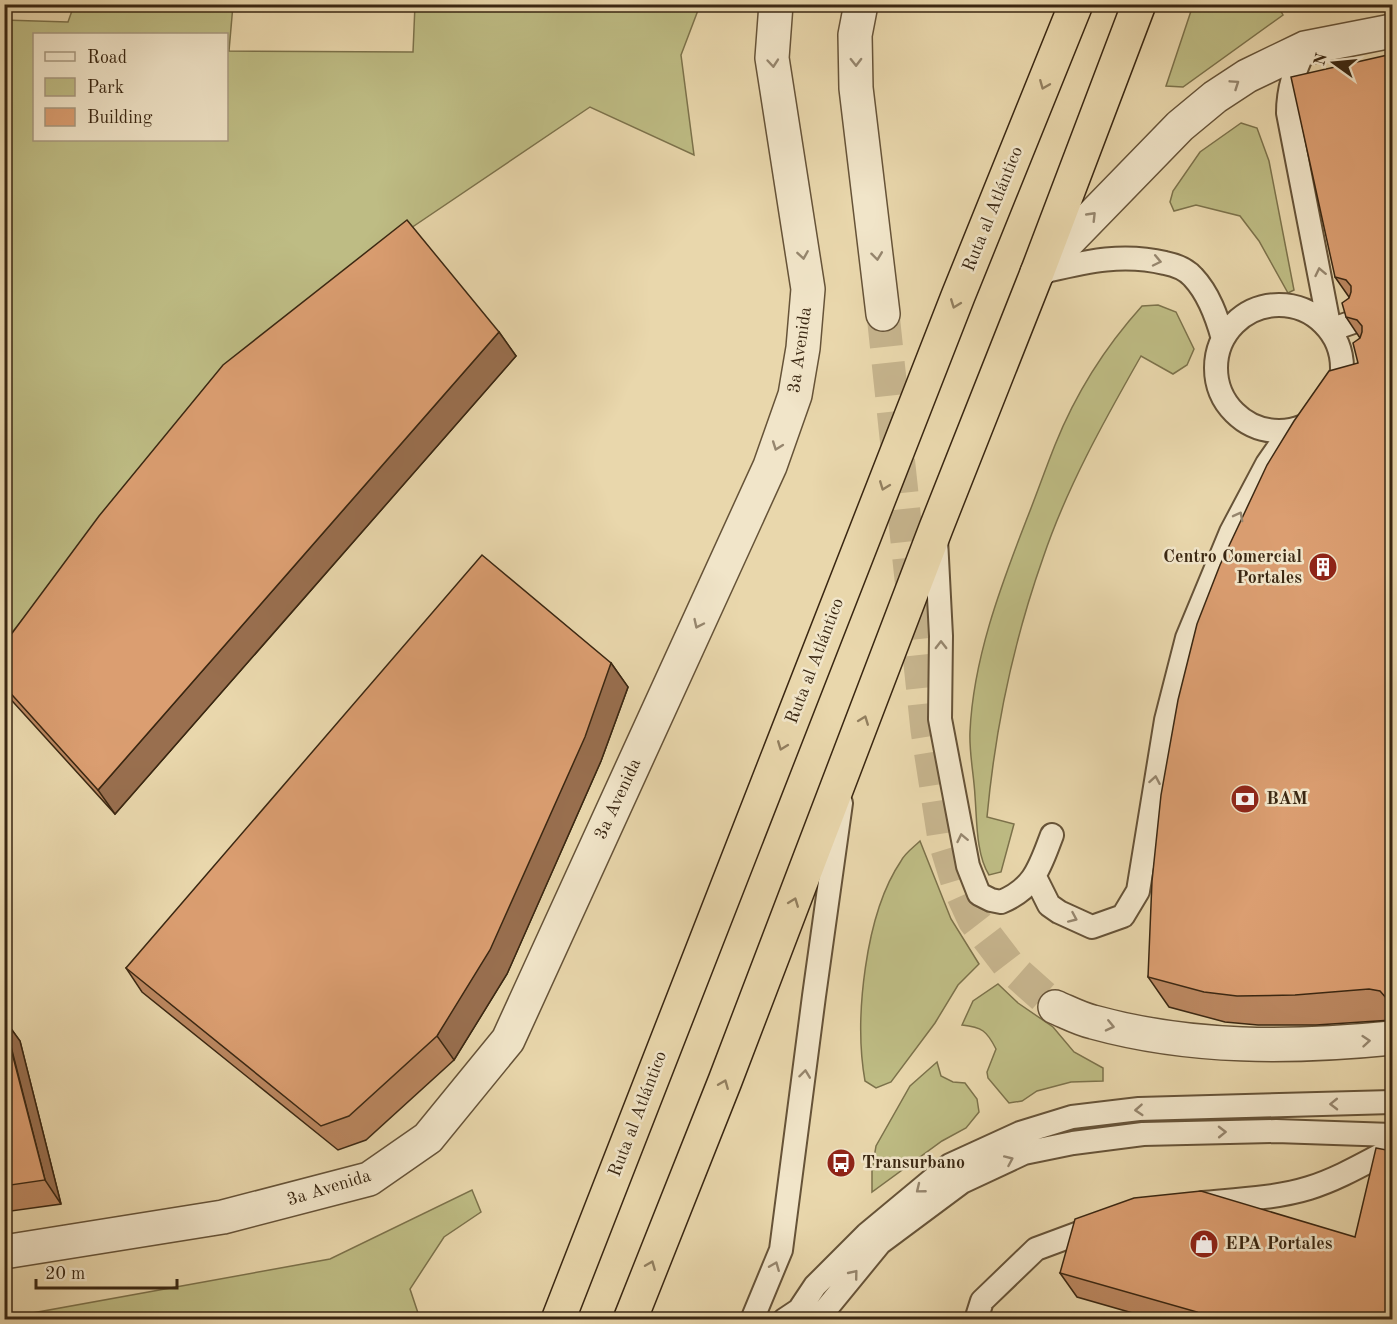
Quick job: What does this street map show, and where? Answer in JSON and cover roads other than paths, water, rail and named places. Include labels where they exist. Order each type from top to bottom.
[{"type":"highway","name":"Ruta al Atlántico","points":[[558,1320],[958,296],[1076,4]]},
{"type":"highway","points":[[630,1320],[725,1081],[936,528],[1037,273],[1138,4]]},
{"type":"street","name":"3a Avenida","points":[[4,1252],[224,1217],[369,1179],[428,1137],[508,1040],[770,466],[795,395],[803,348],[808,289],[772,58],[776,4]]},
{"type":"street","points":[[861,4],[855,35],[856,87],[884,314]]},
{"type":"street","points":[[1037,273],[1180,126],[1247,76],[1305,48],[1392,31]]},
{"type":"street","points":[[1055,1007],[1091,1022],[1156,1037],[1194,1041],[1286,1046],[1392,1038]]},
{"type":"lane","points":[[1305,48],[1292,76],[1288,95],[1288,113],[1330,330],[1352,367],[1327,410],[1311,423],[1290,431],[1269,431],[1250,424],[1234,412],[1222,396],[1216,376],[1217,356],[1223,339],[1237,320],[1255,309],[1275,305],[1295,306],[1315,315],[1330,330]]},
{"type":"lane","points":[[1037,273],[1089,261],[1124,257],[1150,259],[1176,266],[1192,276],[1206,295],[1216,313],[1223,339]]},
{"type":"lane","points":[[1330,330],[1359,320]]},
{"type":"lane","points":[[1035,877],[1049,905],[1092,927],[1123,916],[1138,891],[1166,720],[1187,638],[1231,532],[1267,464],[1290,431]]},
{"type":"lane","points":[[936,528],[941,636],[940,719],[968,866],[979,894],[1001,902],[1021,890],[1035,877],[1052,835]]},
{"type":"lane","points":[[752,1320],[781,1250],[847,765]]},
{"type":"lane","points":[[762,1296],[769,1314],[781,1320],[799,1310],[815,1286],[867,1234],[950,1165],[1020,1133],[1072,1117],[1139,1109],[1392,1102]]},
{"type":"lane","points":[[817,1320],[880,1243],[962,1182],[1024,1153],[1073,1143],[1143,1134],[1276,1131],[1392,1136]]},
{"type":"lane","points":[[1181,1205],[1307,1189],[1345,1175],[1392,1149]]},
{"type":"lane","points":[[976,1320],[982,1301],[1036,1249],[1114,1220]]},
{"type":"tunnel","points":[[883,314],[927,730],[944,839],[958,885],[974,920],[1010,967],[1055,1007]]},
{"type":"place","name":"Centro Comercial Portales","points":[[1323,567]]},
{"type":"place","name":"BAM","points":[[1245,799]]},
{"type":"place","name":"Transurbano","points":[[841,1163]]},
{"type":"place","name":"EPA Portales","points":[[1204,1244]]}]
